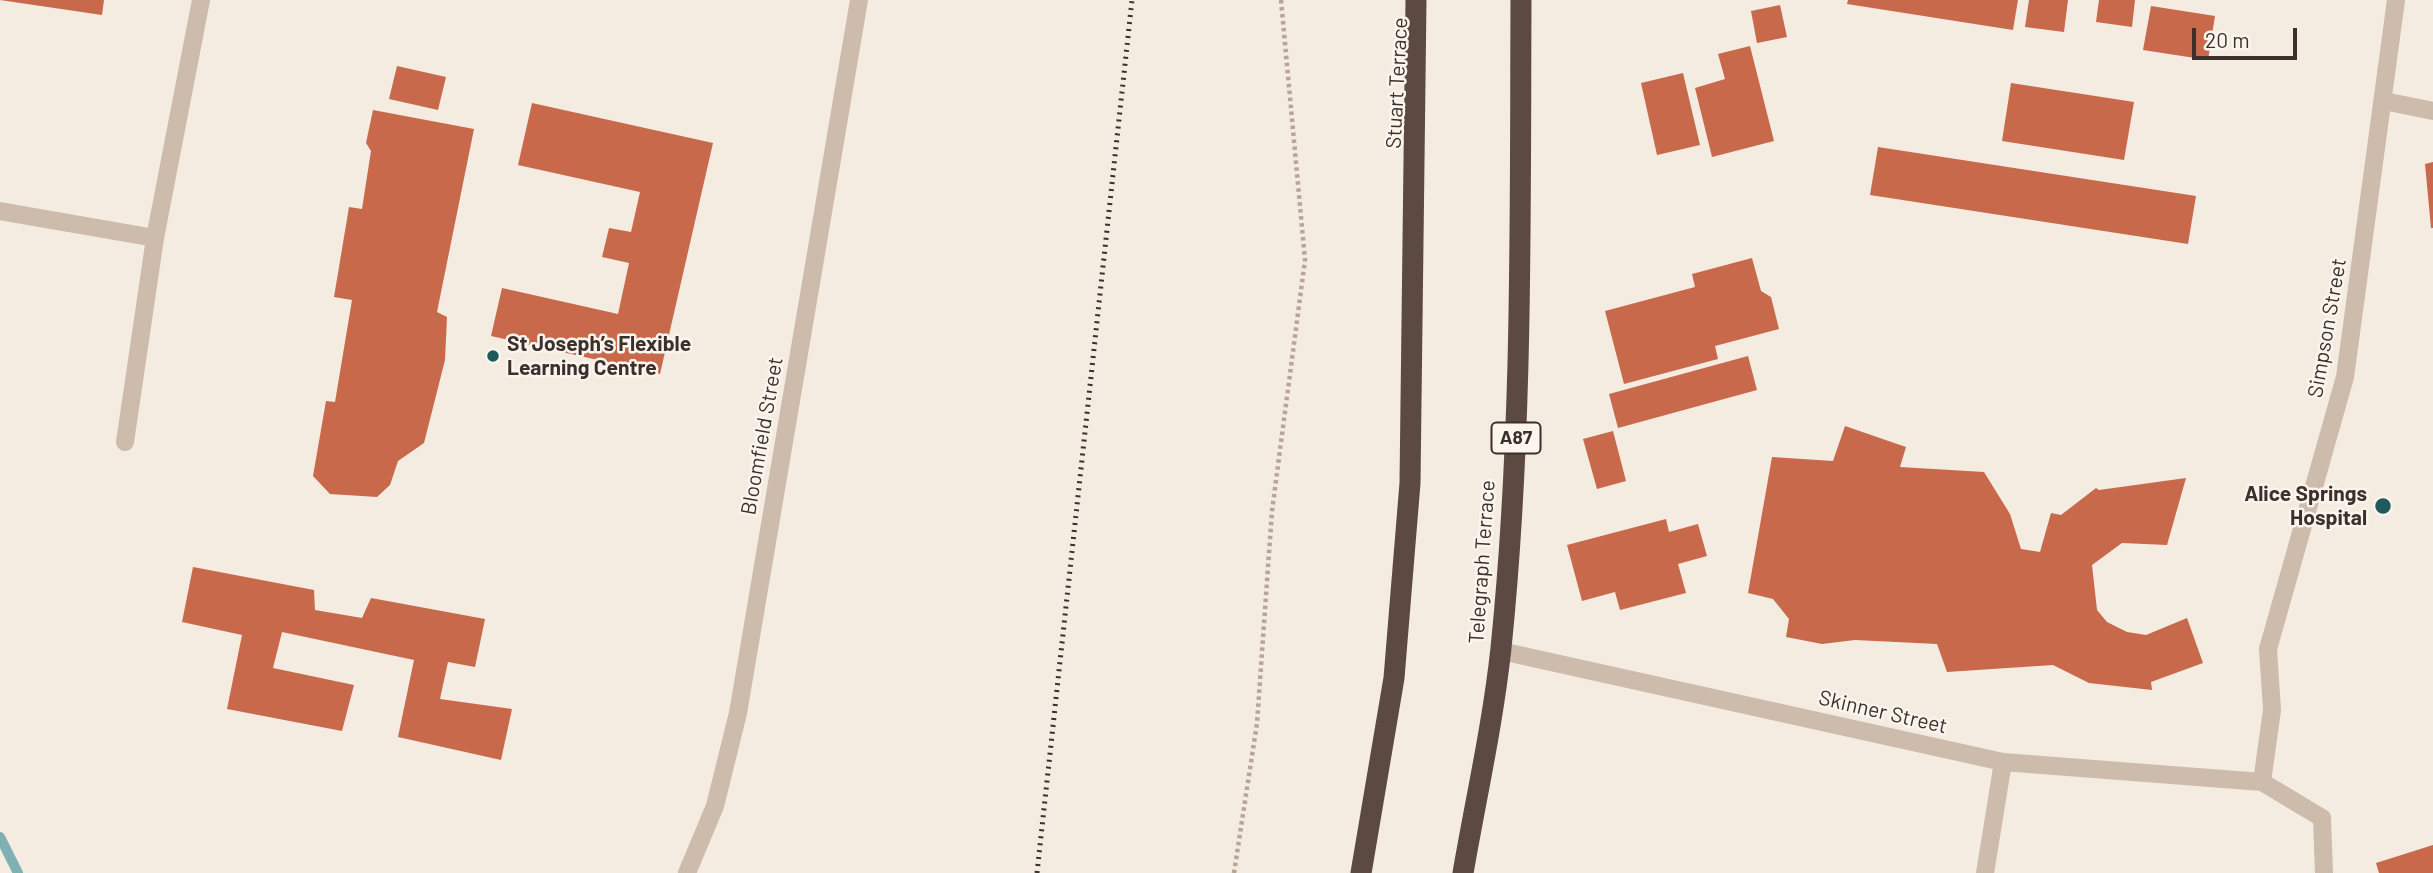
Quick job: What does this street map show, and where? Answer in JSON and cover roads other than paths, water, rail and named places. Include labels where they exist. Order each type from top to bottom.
[{"type":"highway","points":[[1361,873],[1394,678],[1409,496],[1416,169],[1416,0]]},
{"type":"highway","name":"Telegraph Terrace","points":[[1463,873],[1501,651],[1516,429],[1521,0]]},
{"type":"street","points":[[125,442],[155,238],[201,0]]},
{"type":"street","name":"Bloomfield Street","points":[[687,873],[715,806],[738,713],[859,0]]},
{"type":"street","name":"Stuart Terrace","points":[[1416,169],[1425,0]]},
{"type":"street","name":"Simpson Street","points":[[2262,782],[2272,710],[2268,649],[2345,377],[2396,0]]},
{"type":"street","points":[[2384,101],[2433,111]]},
{"type":"street","points":[[0,211],[155,238]]},
{"type":"street","name":"Skinner Street","points":[[1501,651],[2003,762],[2262,782]]},
{"type":"street","points":[[1985,873],[2003,762]]},
{"type":"street","points":[[2262,782],[2322,818],[2324,873]]},
{"type":"waterway","points":[[0,837],[18,873]]},
{"type":"railway","points":[[1037,873],[1132,0]]},
{"type":"place","name":"St Joseph’s Flexible Learning Centre","points":[[493,356]]},
{"type":"place","name":"Alice Springs Hospital","points":[[2383,506]]}]
